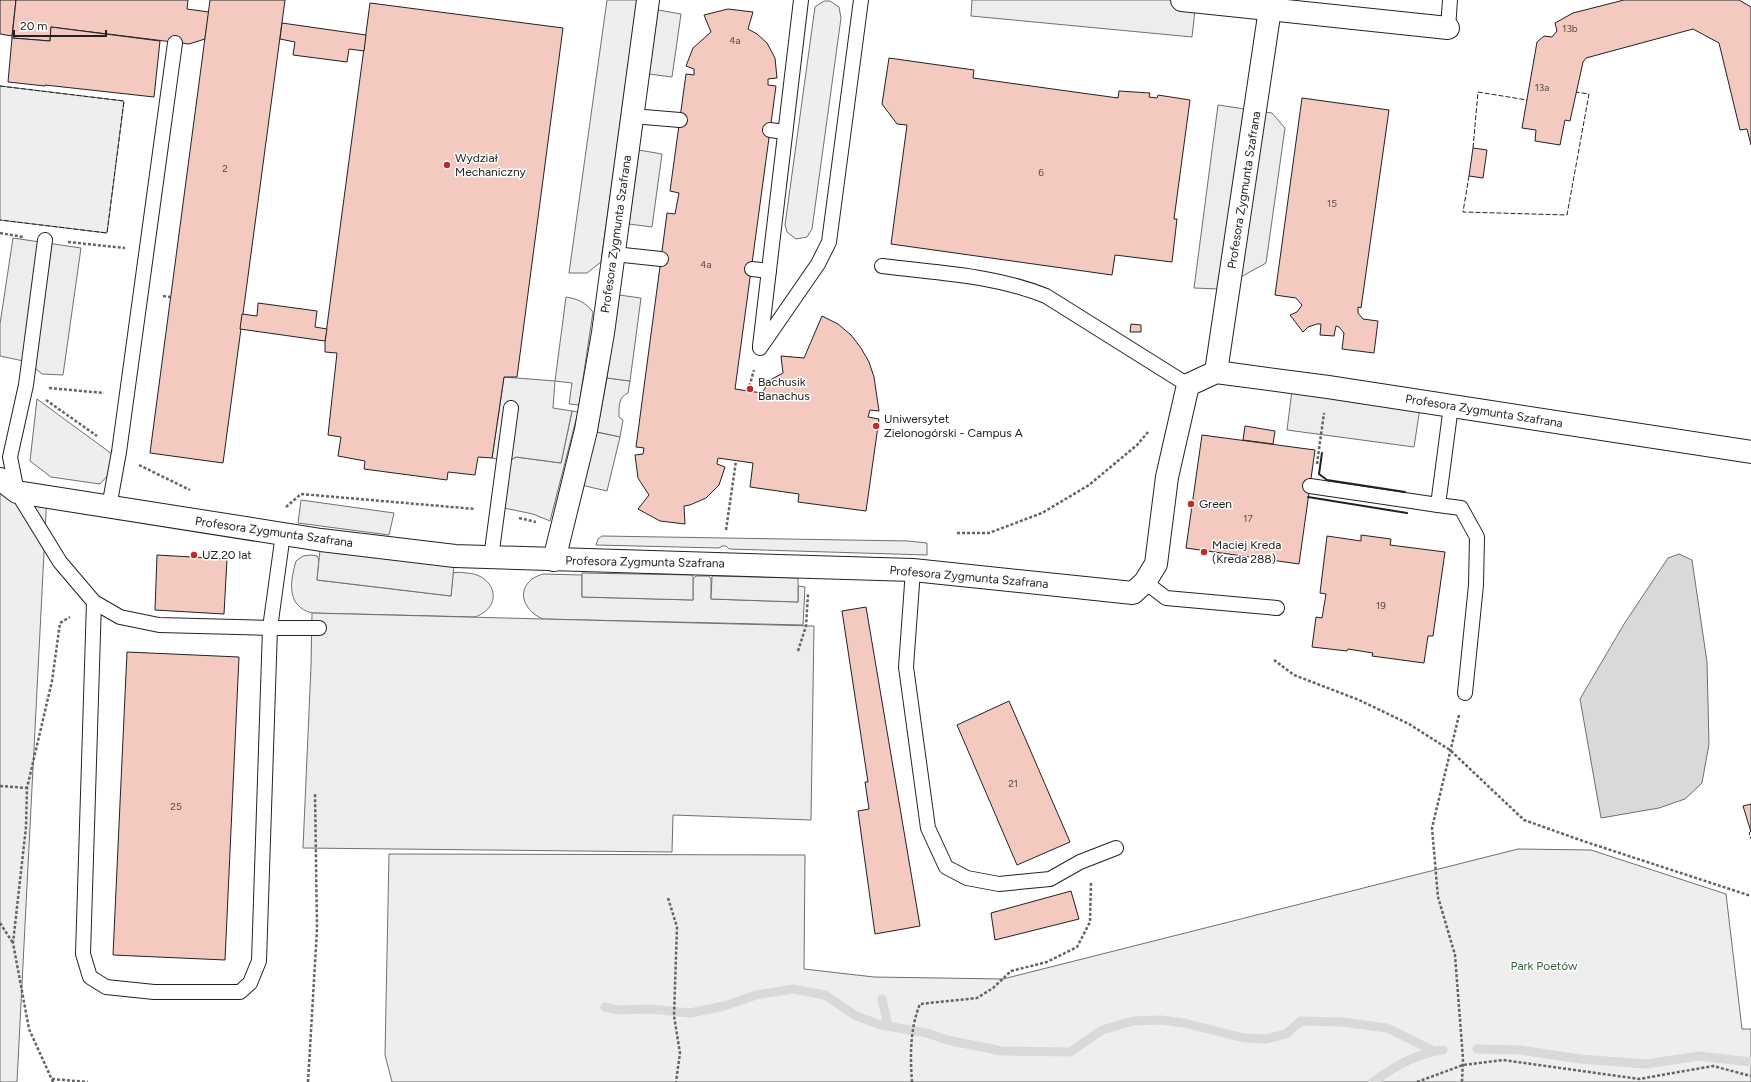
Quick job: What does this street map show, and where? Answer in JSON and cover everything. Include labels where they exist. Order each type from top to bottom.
[{"type":"street","name":"Profesora Zygmunta Szafrana","points":[[554,560],[586,430],[603,333],[648,0]]},
{"type":"street","points":[[1182,0],[1448,28]]},
{"type":"street","name":"Profesora Zygmunta Szafrana","points":[[1270,9],[1216,372],[1328,387],[1751,452]]},
{"type":"street","points":[[1188,385],[1216,372]]},
{"type":"street","name":"Profesora Zygmunta Szafrana","points":[[0,479],[17,492],[110,508],[408,551],[491,558],[913,570],[1133,594],[1144,582],[1156,564],[1167,478],[1188,385]]},
{"type":"lane","points":[[801,0],[760,348],[818,264],[829,242],[862,0]]},
{"type":"lane","points":[[1448,28],[1450,0]]},
{"type":"lane","points":[[110,508],[175,43]]},
{"type":"lane","points":[[632,116],[680,120]]},
{"type":"lane","points":[[770,130],[785,132]]},
{"type":"lane","points":[[46,240],[26,385],[10,458],[17,492],[60,562],[94,602],[120,618],[158,625],[318,628]]},
{"type":"lane","points":[[614,254],[661,259]]},
{"type":"lane","points":[[882,266],[1023,286],[1046,296],[1188,385]]},
{"type":"lane","points":[[752,269],[769,271]]},
{"type":"lane","points":[[1438,505],[1451,406]]},
{"type":"lane","points":[[491,558],[496,511],[511,408]]},
{"type":"lane","points":[[1310,486],[1461,508],[1477,537],[1476,585],[1465,693]]},
{"type":"lane","points":[[94,602],[83,954],[90,977],[106,987],[154,992],[240,992],[250,983],[259,961],[270,628],[283,534]]},
{"type":"lane","points":[[913,570],[906,667],[928,828],[946,868],[967,878],[999,884],[1050,879],[1080,862],[1116,848]]},
{"type":"lane","points":[[1144,582],[1166,598],[1277,608]]},
{"type":"path","points":[[0,233],[46,240],[146,250]]},
{"type":"path","points":[[26,385],[126,396]]},
{"type":"path","points":[[26,385],[119,452],[144,468],[191,490]]},
{"type":"path","points":[[1319,454],[1328,387]]},
{"type":"path","points":[[957,533],[990,533],[1042,513],[1089,485],[1137,445],[1150,430]]},
{"type":"path","points":[[726,530],[736,461]]},
{"type":"path","points":[[284,509],[301,494],[496,511],[542,524]]},
{"type":"path","points":[[798,651],[806,626],[808,599]]},
{"type":"path","points":[[88,1082],[53,1080],[28,1029],[13,943],[26,827],[27,788],[52,681],[60,623],[94,602]]},
{"type":"path","points":[[1274,660],[1294,675],[1358,700],[1402,720],[1450,750],[1524,820],[1751,896]]},
{"type":"path","points":[[1462,1082],[1464,1065],[1454,956],[1438,897],[1432,828],[1465,693]]},
{"type":"path","points":[[0,786],[27,788]]},
{"type":"path","points":[[308,1082],[317,929],[315,793]]},
{"type":"path","points":[[912,1082],[911,1068],[914,1018],[920,1004],[978,998],[993,988],[1010,971],[1047,962],[1076,947],[1090,922],[1092,858]]},
{"type":"path","points":[[668,898],[677,927],[674,1016],[680,1053],[676,1082]]},
{"type":"path","points":[[0,923],[13,943]]},
{"type":"path","points":[[1417,1082],[1464,1065],[1503,1060],[1639,1079],[1713,1066],[1751,1076]]},
{"type":"green space","points":[[607,0],[637,0],[601,262],[587,273],[569,273]]},
{"type":"green space","points":[[824,1],[830,1],[839,7],[841,18],[812,229],[807,237],[796,239],[787,232],[785,225],[815,7]]},
{"type":"green space","points":[[0,86],[124,101],[107,233],[0,220]]},
{"type":"green space","points":[[566,297],[581,302],[593,312],[579,405],[569,404],[572,383],[555,381]]},
{"type":"green space","points":[[607,378],[630,381],[628,393],[622,397],[620,403],[619,417],[623,420],[620,437],[597,432]]},
{"type":"green space","points":[[37,399],[112,454],[110,473],[100,484],[51,477],[30,461]]},
{"type":"green space","points":[[572,411],[578,412],[550,521],[533,514],[504,508],[509,461],[516,457],[561,463]]},
{"type":"green space","points":[[0,489],[47,494],[17,1082],[0,1082]]},
{"type":"green space","points":[[602,536],[908,541],[927,543],[927,555],[729,549],[726,546],[719,548],[596,545],[598,539]]},
{"type":"green space","points":[[303,556],[317,556],[319,560],[317,580],[451,596],[453,573],[462,572],[476,575],[490,584],[493,591],[493,599],[490,606],[484,612],[475,617],[312,613],[304,610],[298,605],[292,592],[292,577],[296,561]]},
{"type":"green space","points":[[543,574],[582,575],[582,597],[693,600],[693,579],[696,576],[709,576],[711,579],[711,599],[798,602],[798,586],[805,587],[803,625],[543,619],[532,612],[528,607],[525,602],[524,590],[532,579]]},
{"type":"green space","name":"Park Poetów","points":[[1518,849],[1591,850],[1726,894],[1742,1029],[1751,1029],[1751,1082],[392,1082],[385,1055],[389,854],[805,855],[804,969],[874,977],[1003,979]]},
{"type":"shaded area","points":[[972,0],[1196,1],[1192,37],[971,16]]},
{"type":"shaded area","points":[[658,10],[681,14],[672,77],[649,74]]},
{"type":"shaded area","points":[[1218,105],[1272,113],[1285,128],[1266,263],[1219,289],[1194,288]]},
{"type":"shaded area","points":[[639,150],[662,154],[652,227],[629,224]]},
{"type":"shaded area","points":[[13,238],[81,248],[63,375],[42,374],[28,362],[0,356],[0,324]]},
{"type":"shaded area","points":[[619,295],[641,298],[630,381],[607,378]]},
{"type":"shaded area","points":[[504,377],[555,381],[553,408],[572,411],[561,463],[516,457],[509,461],[492,458]]},
{"type":"shaded area","points":[[1293,382],[1421,401],[1414,447],[1287,430]]},
{"type":"shaded area","points":[[586,430],[620,437],[607,491],[572,483]]},
{"type":"shaded area","points":[[301,500],[394,513],[389,535],[298,523]]},
{"type":"shaded area","points":[[321,540],[455,556],[451,596],[317,580]]},
{"type":"shaded area","points":[[1679,554],[1692,560],[1707,662],[1709,744],[1702,783],[1685,799],[1659,808],[1601,818],[1580,699],[1624,624],[1668,558]]},
{"type":"shaded area","points":[[582,573],[693,575],[693,600],[582,597]]},
{"type":"shaded area","points":[[712,576],[798,578],[798,602],[711,599]]},
{"type":"shaded area","points":[[312,613],[814,626],[811,820],[673,815],[672,852],[303,848]]},
{"type":"building","points":[[0,0],[16,0],[12,36],[0,34]]},
{"type":"building","points":[[16,0],[188,0],[187,9],[209,12],[205,39],[189,44],[51,27],[50,41],[12,38]]},
{"type":"building","points":[[210,0],[285,0],[223,463],[150,453]]},
{"type":"building","points":[[1624,0],[1739,0],[1751,7],[1751,145],[1747,129],[1740,130],[1719,43],[1693,29],[1586,58],[1583,62],[1570,121],[1565,120],[1560,145],[1535,141],[1536,130],[1522,128],[1537,42],[1544,36],[1552,37],[1557,31],[1555,23],[1573,13]]},
{"type":"building","name":"Wydział Mechaniczny","points":[[370,3],[563,28],[517,377],[504,377],[492,458],[478,457],[475,475],[448,472],[447,480],[364,469],[365,461],[338,456],[341,437],[328,435],[337,353],[325,352],[325,341]]},
{"type":"building","points":[[728,9],[753,12],[748,29],[757,34],[767,43],[775,58],[777,78],[768,79],[768,85],[776,86],[735,389],[762,393],[770,380],[783,373],[781,356],[804,358],[822,316],[838,324],[851,335],[869,362],[874,377],[879,411],[870,410],[868,417],[879,419],[866,511],[798,502],[799,494],[750,487],[753,463],[718,458],[717,464],[725,467],[719,485],[706,498],[684,506],[685,524],[660,521],[638,509],[649,495],[638,478],[635,455],[643,454],[644,448],[636,447],[667,213],[675,214],[679,193],[670,191],[686,74],[694,75],[694,69],[686,66],[693,48],[711,32],[704,15]]},
{"type":"building","points":[[282,23],[366,35],[364,51],[349,49],[347,62],[293,55],[295,42],[280,39]]},
{"type":"building","points":[[51,27],[160,41],[154,97],[8,82],[12,38],[50,41]]},
{"type":"building","points":[[889,58],[974,70],[973,78],[1118,98],[1119,91],[1150,93],[1149,97],[1157,98],[1158,95],[1190,100],[1174,219],[1177,219],[1172,262],[1115,255],[1112,275],[891,244],[907,125],[897,124],[882,104]]},
{"type":"building","points":[[1302,98],[1389,110],[1361,308],[1358,307],[1358,313],[1363,319],[1378,321],[1374,353],[1342,349],[1344,333],[1339,327],[1336,326],[1334,336],[1320,335],[1321,324],[1308,327],[1303,332],[1290,315],[1297,312],[1302,305],[1296,298],[1275,295]]},
{"type":"building","points":[[1473,148],[1487,150],[1483,178],[1469,176]]},
{"type":"building","points":[[258,303],[317,311],[315,327],[327,329],[325,341],[240,329],[242,314],[257,316]]},
{"type":"building","points":[[1131,324],[1141,325],[1141,332],[1130,332]]},
{"type":"building","points":[[1245,426],[1275,431],[1273,444],[1243,440]]},
{"type":"building","points":[[1202,435],[1315,450],[1299,564],[1186,548]]},
{"type":"building","points":[[1361,535],[1391,539],[1390,545],[1445,552],[1433,636],[1428,636],[1424,663],[1372,656],[1373,653],[1348,649],[1347,651],[1312,647],[1316,617],[1322,618],[1326,594],[1320,593],[1327,536],[1361,541]]},
{"type":"building","points":[[157,555],[227,559],[224,614],[155,610]]},
{"type":"building","points":[[866,607],[920,926],[875,934],[858,811],[869,809],[865,782],[868,782],[842,611]]},
{"type":"building","points":[[127,652],[239,657],[225,960],[113,955]]},
{"type":"building","points":[[1009,701],[1070,842],[1017,865],[957,725]]},
{"type":"building","points":[[1751,804],[1751,832],[1743,806]]},
{"type":"building","points":[[1071,891],[1079,919],[995,940],[991,913]]},
{"type":"waterway","points":[[605,1007],[618,1010],[651,1009],[690,1013],[724,1006],[756,995],[793,989],[825,995],[856,1016],[881,1025],[927,1033],[947,1040],[1002,1051],[1070,1052],[1102,1030],[1133,1021],[1161,1020],[1184,1023],[1244,1038],[1266,1039],[1286,1034],[1301,1021],[1342,1022],[1387,1028],[1434,1051]]},
{"type":"waterway","points":[[882,999],[888,1026]]},
{"type":"waterway","points":[[1477,1049],[1520,1050],[1580,1059],[1646,1064],[1699,1056],[1751,1062]]},
{"type":"waterway","points":[[1373,1082],[1389,1071],[1415,1057],[1443,1050]]},
{"type":"fence","points":[[0,86],[124,101],[107,233],[0,220]]},
{"type":"fence","points":[[1473,148],[1478,92],[1527,100]]},
{"type":"fence","points":[[1469,176],[1463,212],[1567,215],[1589,94],[1576,92]]},
{"type":"fence","points":[[1751,831],[1749,833],[1751,839]]},
{"type":"wall","points":[[1322,453],[1319,474],[1327,480],[1405,492]]},
{"type":"wall","points":[[1308,497],[1407,513]]},
{"type":"place","name":"Wydział Mechaniczny","points":[[447,165]]},
{"type":"place","name":"Bachusik Banachus","points":[[750,389]]},
{"type":"place","name":"Uniwersytet Zielonogórski - Campus A","points":[[876,426]]},
{"type":"place","name":"Green","points":[[1191,504]]},
{"type":"place","name":"Maciej Kreda (Kreda 288)","points":[[1204,552]]},
{"type":"place","name":"UZ 20 lat","points":[[194,555]]}]
